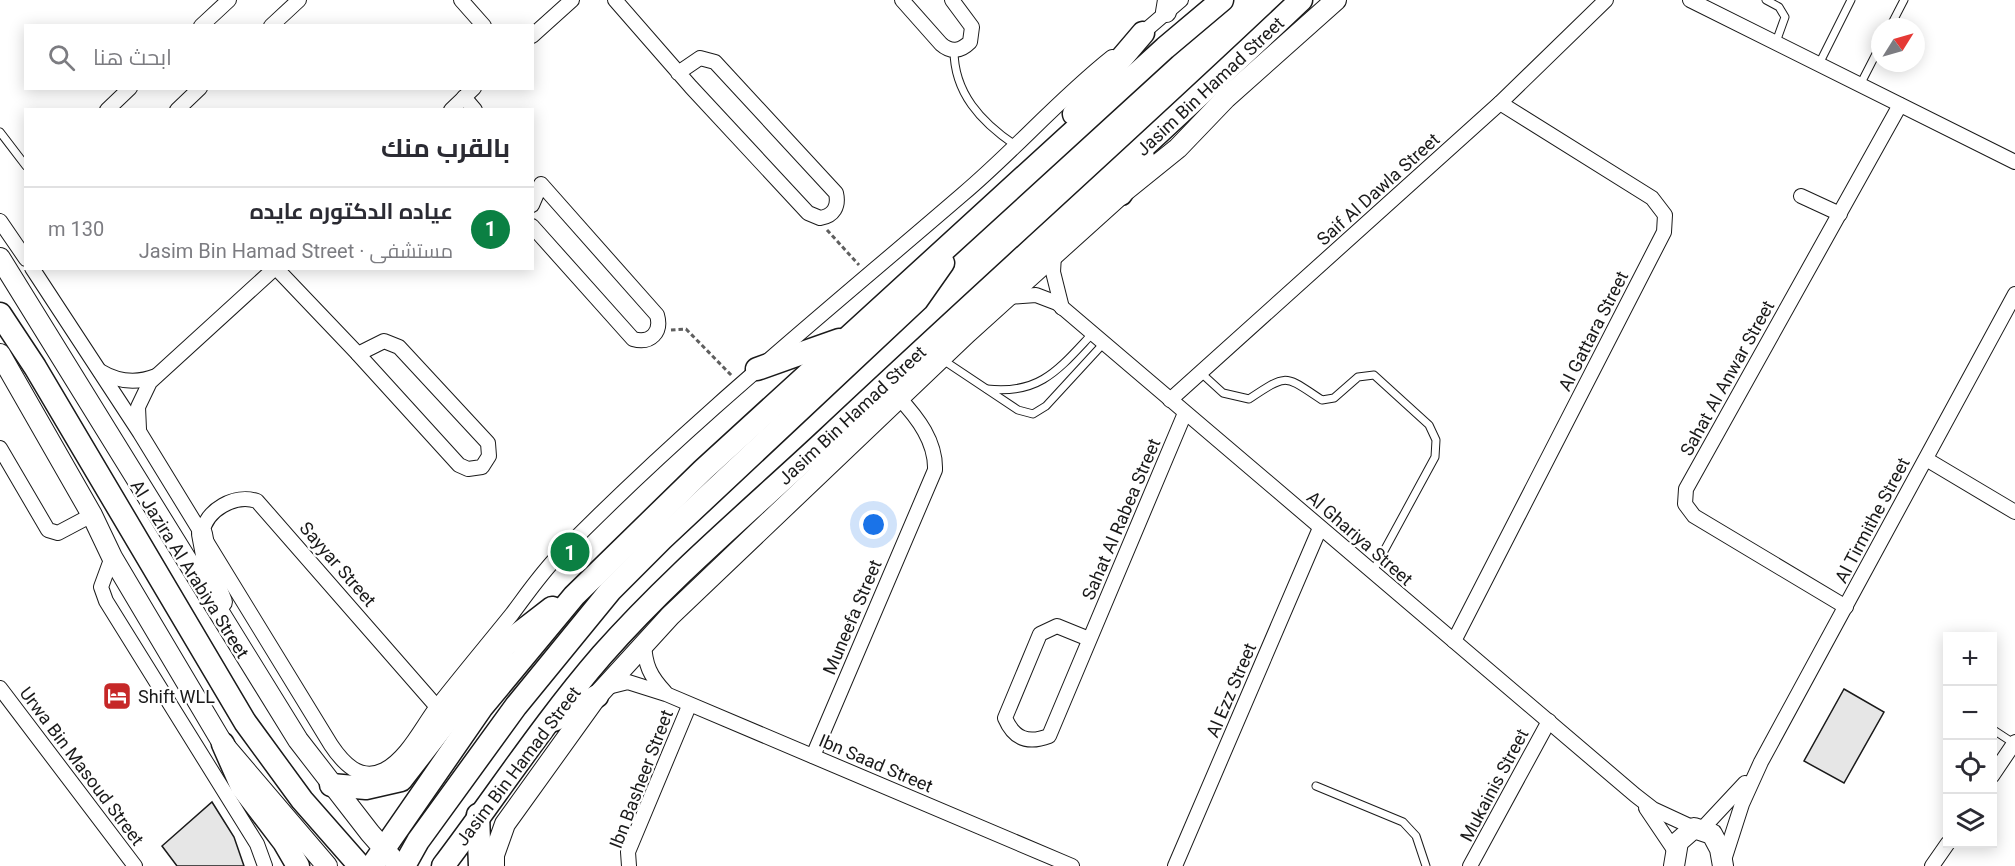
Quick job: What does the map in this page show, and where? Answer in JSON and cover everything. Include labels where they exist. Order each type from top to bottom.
[{"type":"main road","points":[[380,860],[482,707],[574,596],[703,470],[1060,144],[1222,0]]},
{"type":"main road","name":"Jasim Bin Hamad Street","points":[[443,866],[478,815],[604,653],[679,577],[937,349],[1301,0]]},
{"type":"main road","name":"Jasim Bin Hamad Street","points":[[968,333],[1121,194],[1178,148],[1226,98],[1336,0]]},
{"type":"main road","points":[[1060,144],[1075,113],[1143,33]]},
{"type":"main road","points":[[1121,194],[1151,142]]},
{"type":"main road","points":[[404,866],[418,841],[516,706],[583,622],[662,539],[917,300],[940,268],[955,240]]},
{"type":"main road","name":"Al Jazira Al Arabiya Street","points":[[0,258],[297,740],[331,785],[380,860],[399,866]]},
{"type":"main road","points":[[0,314],[72,428],[245,722],[302,800],[360,866]]},
{"type":"main road","points":[[937,349],[968,333]]},
{"type":"main road","points":[[757,369],[852,335]]},
{"type":"main road","name":"Jasim Bin Hamad Street","points":[[494,866],[494,855],[506,824],[602,691],[644,643],[899,398],[937,349]]},
{"type":"main road","points":[[0,354],[92,515],[112,557],[223,744],[242,788],[284,842],[298,866]]},
{"type":"main road","points":[[202,534],[208,566],[222,601],[232,636]]},
{"type":"main road","points":[[331,785],[366,788],[401,780],[508,642],[534,620],[574,596]]},
{"type":"main road","points":[[550,722],[576,710],[602,691]]},
{"type":"main road","points":[[223,744],[327,866]]},
{"type":"main road","points":[[478,815],[480,866]]},
{"type":"main road","points":[[1674,858],[1682,836],[1698,829],[1718,842],[1723,865]]},
{"type":"street","points":[[203,24],[229,0]]},
{"type":"street","points":[[273,24],[299,0]]},
{"type":"street","points":[[461,0],[481,24]]},
{"type":"street","points":[[534,34],[572,0]]},
{"type":"street","points":[[615,0],[678,73],[808,213],[816,218],[833,213],[837,205],[836,193],[715,62],[700,58],[678,73]]},
{"type":"street","points":[[902,0],[941,44],[954,50],[966,45],[973,32],[971,23],[952,0]]},
{"type":"street","name":"Saif Al Dawla Street","points":[[1170,400],[1500,103],[1606,0]]},
{"type":"street","points":[[1695,1],[2015,162]]},
{"type":"street","points":[[437,707],[557,558],[614,500],[739,384],[965,192],[1076,86],[1143,33],[1172,4]]},
{"type":"street","points":[[109,108],[128,90]]},
{"type":"street","points":[[179,108],[199,90]]},
{"type":"street","points":[[453,108],[469,93],[474,108]]},
{"type":"street","name":"Al Gattara Street","points":[[1454,641],[1664,232],[1665,215],[1652,198],[1500,103]]},
{"type":"street","name":"Sahat Al Anwar Street","points":[[1846,607],[1694,516],[1685,504],[1686,489],[1900,105]]},
{"type":"street","points":[[534,195],[537,179]]},
{"type":"street","points":[[534,228],[633,339],[646,340],[656,333],[659,324],[655,311],[537,179]]},
{"type":"street","points":[[1801,196],[1840,214]]},
{"type":"street","points":[[0,221],[24,256]]},
{"type":"street","points":[[1054,255],[1053,272],[1062,308]]},
{"type":"street","name":"Al Jazira Al Arabiya Street","points":[[33,270],[140,433],[339,757],[353,770],[376,772],[384,770],[402,755],[437,707]]},
{"type":"street","points":[[140,433],[137,417],[140,398],[158,375],[274,270]]},
{"type":"street","points":[[278,270],[459,465],[472,470],[485,464],[490,452],[488,443],[399,347],[384,341],[358,354]]},
{"type":"street","name":"Al Tirmithe Street","points":[[1723,865],[1736,819],[1761,762],[2015,294]]},
{"type":"street","name":"Al Ghariya Street","points":[[1009,297],[1036,295],[1050,299],[1062,308],[1635,795],[1653,809],[1698,829]]},
{"type":"street","points":[[99,370],[122,381],[146,380],[158,375]]},
{"type":"street","name":"Muneefa Street","points":[[813,756],[934,470],[936,453],[925,431],[899,398]]},
{"type":"street","name":"Sahat Al Rabea Street","points":[[1089,639],[1057,626],[1040,634],[1005,718],[1011,731],[1022,739],[1036,741],[1049,736],[1185,413]]},
{"type":"street","points":[[0,448],[48,530],[58,533],[92,515]]},
{"type":"street","points":[[1926,459],[2015,512]]},
{"type":"street","name":"Sayyar Street","points":[[202,534],[209,519],[232,500],[245,497],[257,501],[437,707]]},
{"type":"street","name":"Al Ezz Street","points":[[1175,866],[1320,528]]},
{"type":"street","points":[[112,557],[101,587],[106,601],[256,844],[265,866]]},
{"type":"street","name":"Ibn Saad Street","points":[[644,643],[645,662],[651,677],[666,694]]},
{"type":"street","name":"Ibn Saad Street","points":[[602,691],[628,682],[666,694],[689,706],[1072,866]]},
{"type":"street","name":"Urwa Bin Masoud Street","points":[[0,688],[135,866]]},
{"type":"street","name":"Ibn Basheer Street","points":[[629,866],[628,852],[689,706]]},
{"type":"street","name":"Mukainis Street","points":[[1470,866],[1549,721]]},
{"type":"street","points":[[1997,769],[2015,743]]},
{"type":"street","name":"Al Tirmithe Street","points":[[1698,829],[1734,797],[1761,762]]},
{"type":"street","name":"Al Ghariya Street","points":[[1635,795],[1657,821],[1674,858]]},
{"type":"street","points":[[1932,866],[1944,848]]},
{"type":"lane","points":[[1766,0],[1779,7],[1785,17],[1776,42]]},
{"type":"lane","points":[[1819,64],[1851,0]]},
{"type":"lane","points":[[1895,18],[1904,0]]},
{"type":"lane","points":[[954,50],[954,66],[961,88],[975,111],[998,134],[1015,145]]},
{"type":"lane","points":[[1860,85],[1871,64]]},
{"type":"lane","points":[[0,132],[24,163]]},
{"type":"lane","points":[[984,389],[1022,388],[1046,379],[1057,371],[1092,334]]},
{"type":"lane","points":[[937,349],[984,389],[1018,410],[1033,414],[1041,411],[1104,344]]},
{"type":"lane","points":[[1057,371],[1069,381]]},
{"type":"lane","points":[[1200,372],[1223,393],[1249,399],[1282,379],[1290,379],[1322,400],[1334,398],[1358,377],[1374,375],[1430,425],[1436,440],[1435,457],[1372,573]]},
{"type":"lane","points":[[1997,732],[2015,743]]},
{"type":"lane","points":[[1316,786],[1402,822],[1411,828],[1426,866]]},
{"type":"path","points":[[816,218],[867,274]]},
{"type":"path","points":[[656,333],[686,329],[739,384]]},
{"type":"building","points":[[1844,689],[1884,712],[1844,783],[1804,761]]},
{"type":"building","points":[[212,802],[234,837],[244,866],[177,866],[162,846]]},
{"type":"place","name":"عياده الدكتوره عايده","points":[[570,552]]},
{"type":"place","name":"Shift WLL","points":[[117,696]]}]
